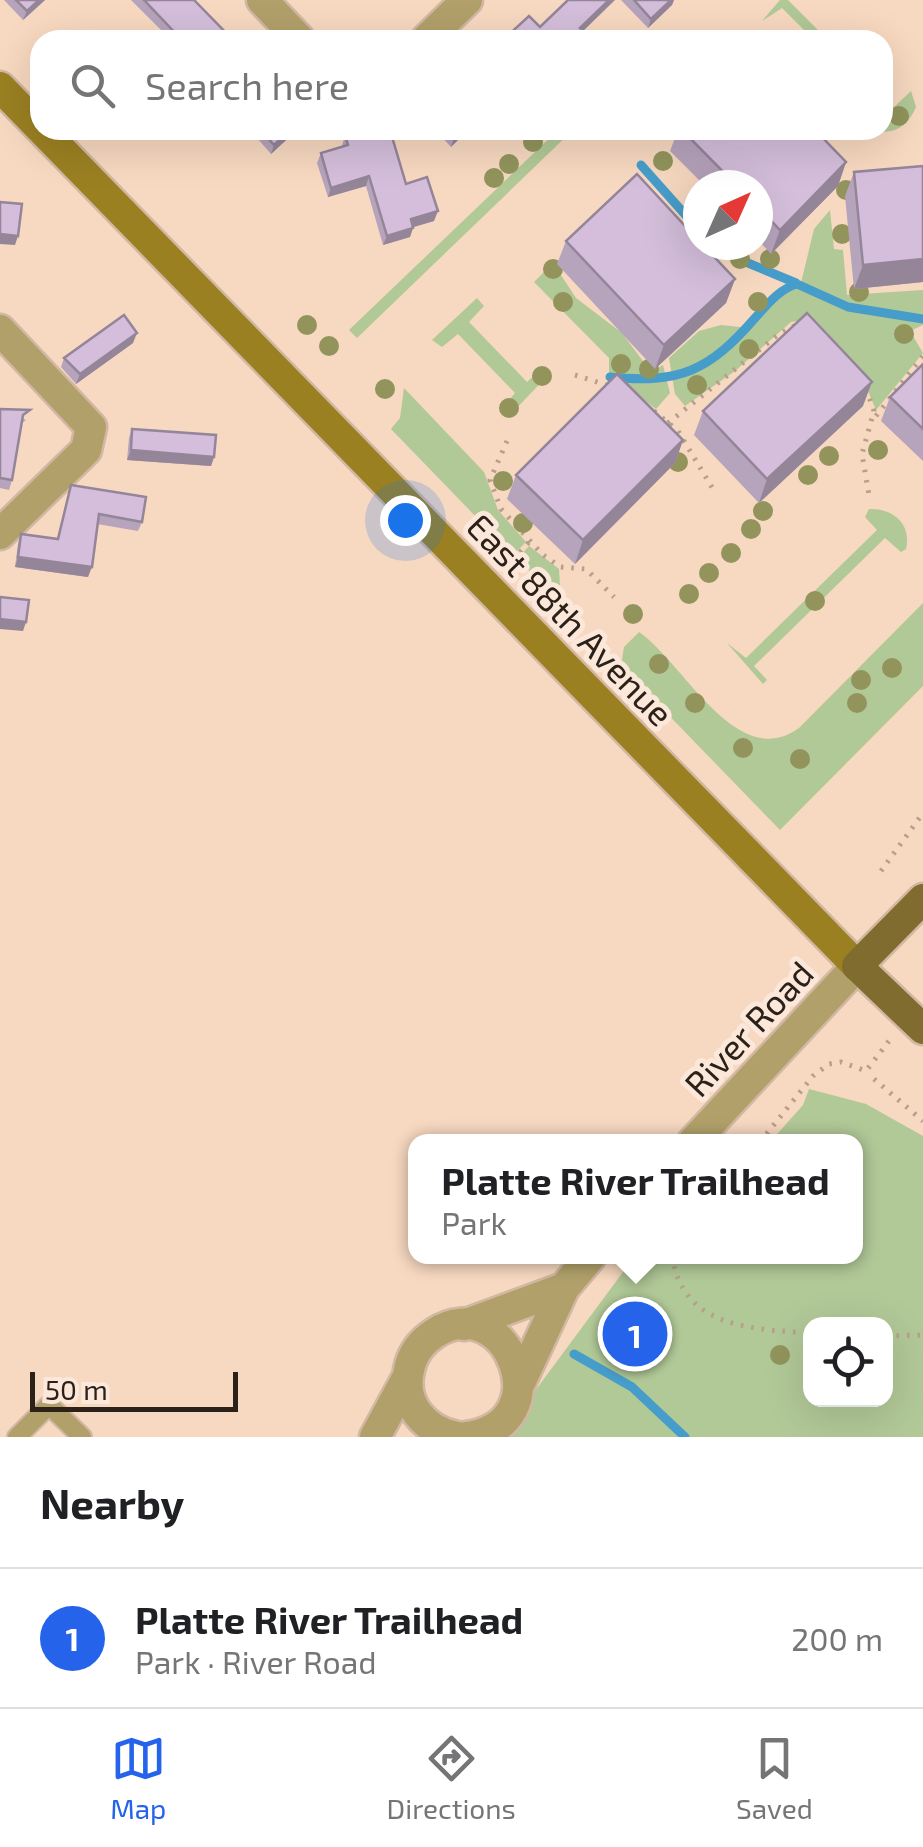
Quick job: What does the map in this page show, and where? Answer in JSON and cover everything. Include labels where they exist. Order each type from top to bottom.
[{"type":"main road","name":"East 88th Avenue","points":[[0,87],[30,118]]},
{"type":"main road","name":"East 88th Avenue","points":[[52,140],[857,966],[923,1028]]},
{"type":"main road","points":[[857,966],[923,899]]},
{"type":"street","points":[[262,0],[290,30]]},
{"type":"street","points":[[436,30],[467,0]]},
{"type":"street","points":[[0,330],[91,427],[86,450],[0,534]]},
{"type":"street","name":"River Road","points":[[701,1134],[857,966]]},
{"type":"street","points":[[406,1380],[416,1412],[452,1436],[496,1427],[509,1414],[564,1288],[585,1264]]},
{"type":"street","points":[[375,1437],[424,1340],[442,1328],[464,1325],[564,1288]]},
{"type":"street","points":[[464,1325],[486,1330],[504,1342],[516,1362],[520,1384]]},
{"type":"lane","points":[[17,1437],[49,1405],[82,1437]]},
{"type":"path","points":[[668,423],[792,325],[807,324]]},
{"type":"path","points":[[869,495],[862,454],[874,420],[923,356]]},
{"type":"path","points":[[574,374],[616,388]]},
{"type":"path","points":[[861,380],[874,420]]},
{"type":"path","points":[[643,404],[678,431],[716,494]]},
{"type":"path","points":[[507,441],[490,480],[501,509],[529,542],[560,567],[586,569],[614,597]]},
{"type":"path","points":[[512,560],[529,542]]},
{"type":"path","points":[[881,871],[923,813]]},
{"type":"path","points":[[767,1134],[823,1067],[841,1062],[866,1071],[869,1066]]},
{"type":"path","points":[[874,1079],[923,1121]]},
{"type":"path","points":[[675,1264],[683,1290],[693,1305],[706,1313],[755,1328],[803,1332]]},
{"type":"path","points":[[893,1336],[923,1335]]},
{"type":"green space","points":[[780,0],[788,0],[818,30],[804,30],[782,8],[762,21]]},
{"type":"green space","points":[[911,91],[916,107],[909,119],[893,130],[894,107]]},
{"type":"green space","points":[[548,140],[563,140],[357,338],[349,330]]},
{"type":"green space","points":[[830,210],[834,249],[843,250],[847,295],[923,290],[923,325],[910,331],[923,353],[876,410],[863,379],[805,320],[791,322],[735,371],[685,406],[675,394],[669,358],[699,331],[721,325],[749,328],[775,298],[801,283],[814,229]]},
{"type":"green space","points":[[553,263],[576,298],[622,333],[651,372],[663,365],[670,393],[656,409],[609,373],[609,358],[534,282]]},
{"type":"green space","points":[[477,298],[484,306],[469,322],[527,382],[542,368],[551,372],[512,413],[503,407],[515,393],[458,334],[442,347],[432,340]]},
{"type":"green space","points":[[404,388],[484,472],[498,510],[526,542],[513,555],[391,429],[400,418]]},
{"type":"green space","points":[[869,509],[886,511],[899,519],[906,532],[906,549],[901,552],[885,538],[754,666],[767,680],[763,684],[727,643],[746,658],[877,530],[865,517]]},
{"type":"green space","points":[[529,546],[559,569],[561,602],[517,559]]},
{"type":"green space","points":[[923,603],[923,686],[780,830],[621,666],[624,647],[639,632],[733,726],[754,736],[776,738],[799,728]]},
{"type":"green space","points":[[809,1089],[866,1104],[923,1136],[923,1437],[493,1437],[529,1399],[627,1264],[863,1264],[863,1134],[777,1134],[803,1105]]},
{"type":"building","points":[[16,0],[39,0],[27,11]]},
{"type":"building","points":[[144,0],[194,0],[223,30],[172,30]]},
{"type":"building","points":[[568,0],[609,0],[580,28],[582,30],[514,30],[529,16],[540,27]]},
{"type":"building","points":[[634,0],[671,0],[651,19]]},
{"type":"building","points":[[346,140],[393,140],[406,184],[427,177],[438,211],[411,219],[413,228],[387,236],[369,176],[331,188],[321,153],[348,145]]},
{"type":"building","points":[[692,140],[825,140],[846,162],[780,230],[773,223],[773,170],[721,170]]},
{"type":"building","points":[[923,166],[923,259],[863,265],[854,172]]},
{"type":"building","points":[[637,174],[683,224],[683,260],[717,260],[735,279],[664,345],[566,241]]},
{"type":"building","points":[[0,202],[22,204],[18,236],[0,234]]},
{"type":"building","points":[[807,313],[872,382],[767,479],[703,411]]},
{"type":"building","points":[[124,315],[137,333],[80,374],[64,358]]},
{"type":"building","points":[[923,364],[923,429],[890,397]]},
{"type":"building","points":[[617,374],[683,440],[583,540],[516,475]]},
{"type":"building","points":[[0,409],[30,410],[23,415],[12,480],[0,478]]},
{"type":"building","points":[[132,429],[216,435],[214,457],[131,450]]},
{"type":"building","points":[[71,485],[146,497],[142,522],[99,514],[92,567],[18,557],[21,534],[58,539]]},
{"type":"building","points":[[0,597],[29,600],[26,622],[0,619]]},
{"type":"waterway","points":[[641,165],[683,212]]},
{"type":"waterway","points":[[741,260],[796,283]]},
{"type":"waterway","points":[[610,377],[656,378],[692,370],[723,351],[774,298],[797,284],[848,307],[923,319]]},
{"type":"waterway","points":[[574,1354],[632,1387],[685,1437]]},
{"type":"place","name":"Platte River Trailhead","points":[[635,1334]]}]
